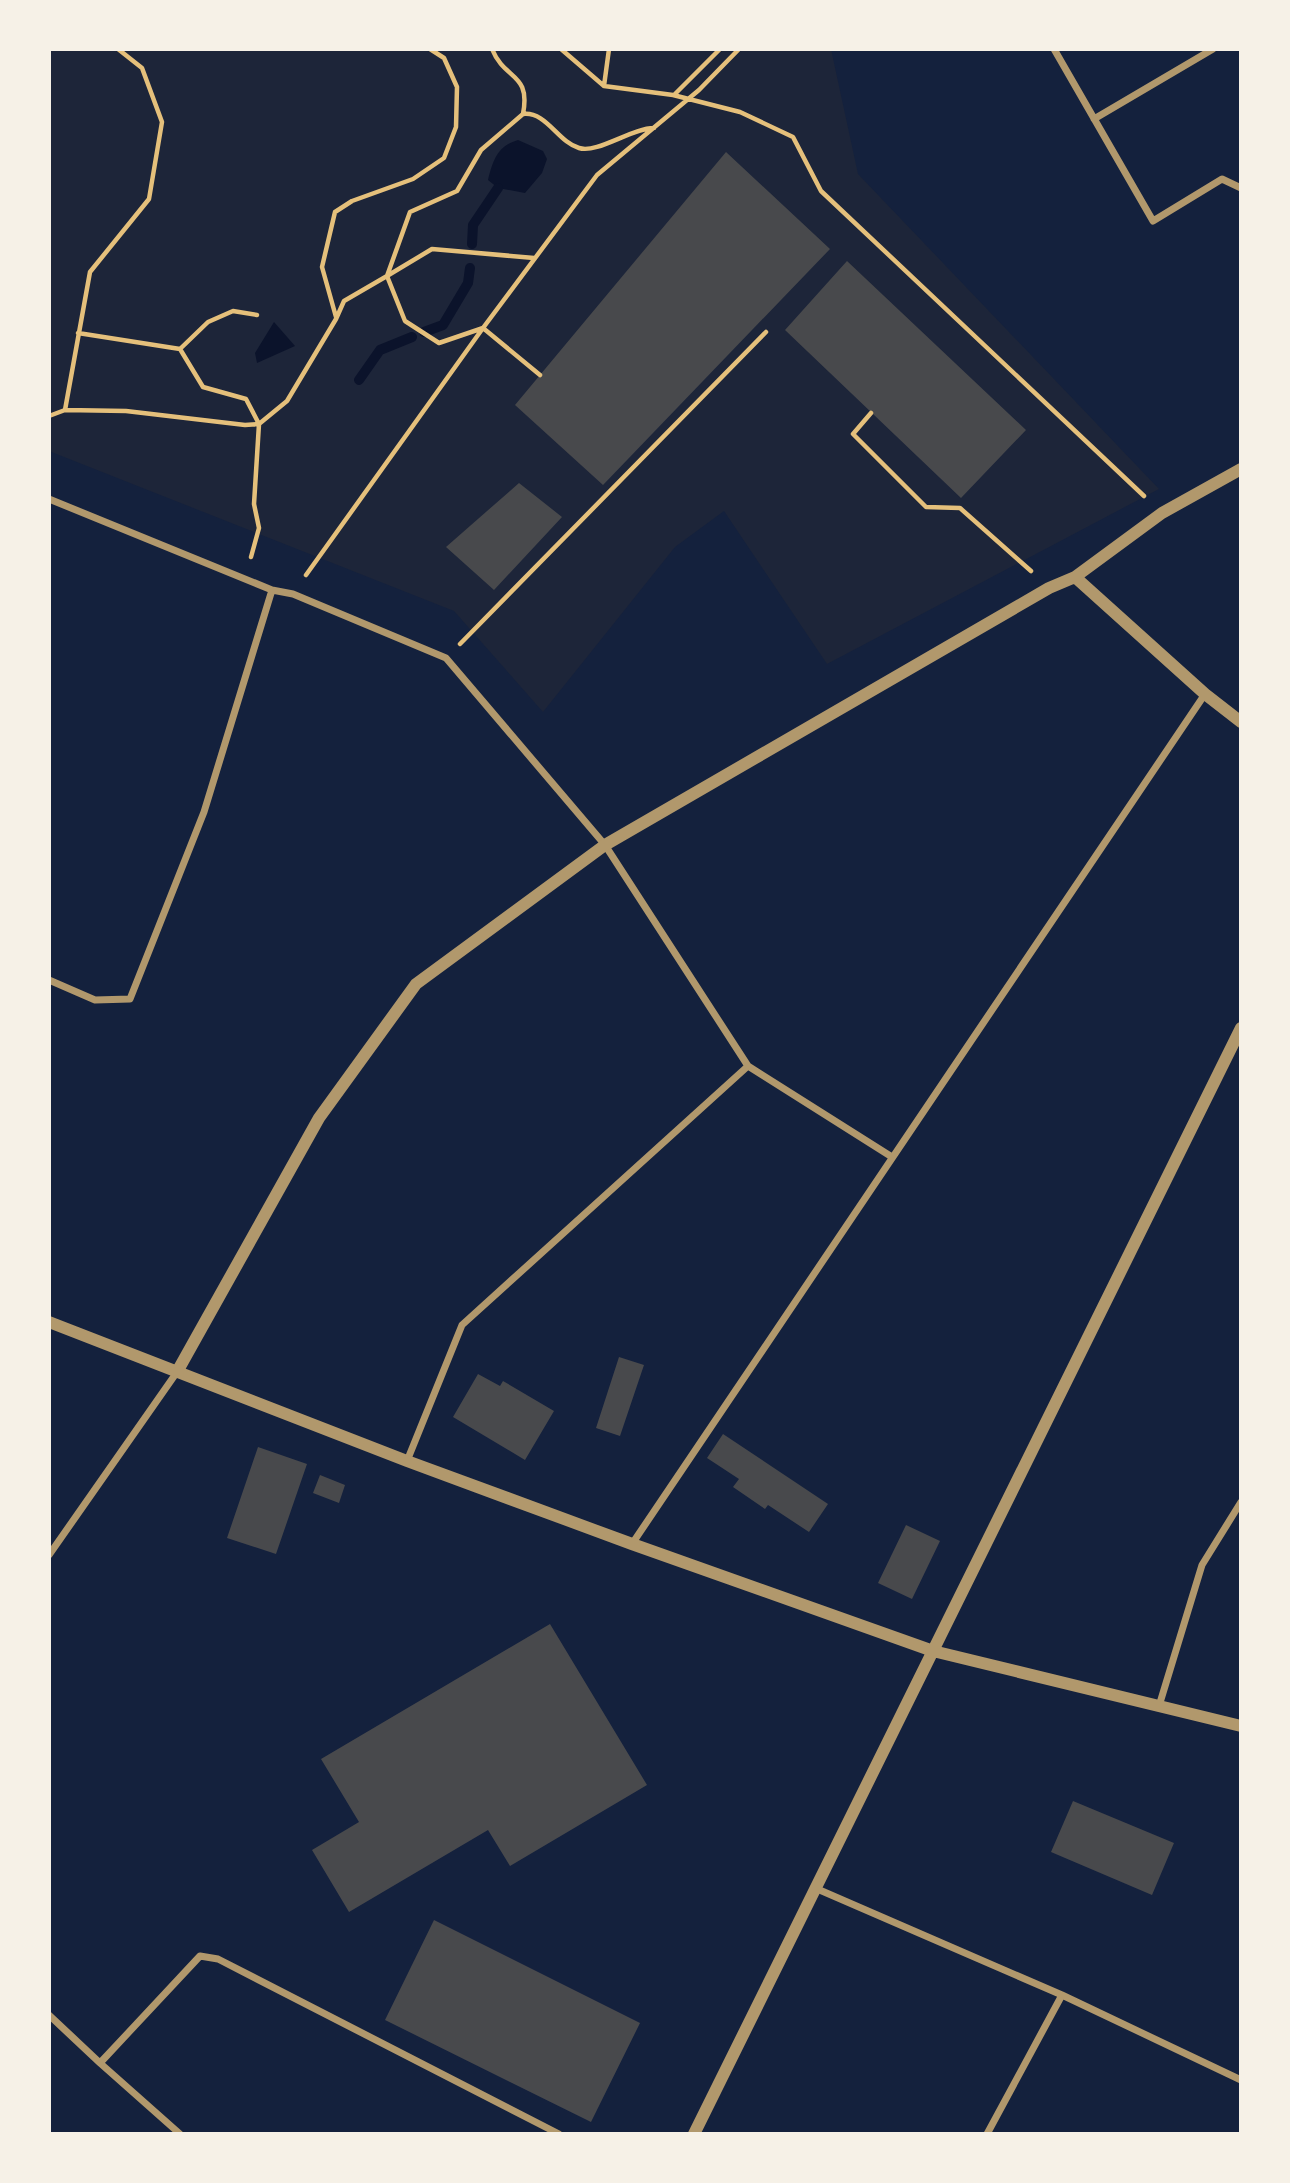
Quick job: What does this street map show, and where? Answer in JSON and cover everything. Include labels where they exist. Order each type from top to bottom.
[{"type":"street","points":[[1054,49],[1153,220],[1222,179],[1241,188]]},
{"type":"street","points":[[1094,119],[1213,49]]},
{"type":"street","points":[[49,1555],[177,1372],[319,1118],[416,984],[605,845],[1049,588],[1075,577],[1162,513],[1241,469]]},
{"type":"street","points":[[49,499],[272,590],[293,594],[446,659],[605,845],[748,1066],[892,1157]]},
{"type":"street","points":[[1075,577],[1205,694],[1241,722]]},
{"type":"street","points":[[49,981],[95,1000],[130,999],[204,811],[272,590]]},
{"type":"street","points":[[632,1544],[1205,694]]},
{"type":"street","points":[[694,2134],[1241,1028]]},
{"type":"street","points":[[407,1461],[462,1325],[748,1066]]},
{"type":"street","points":[[49,1322],[407,1461],[933,1651],[1241,1726]]},
{"type":"street","points":[[1159,1706],[1202,1565],[1241,1503]]},
{"type":"street","points":[[815,1888],[1062,1995],[1241,2080]]},
{"type":"street","points":[[100,2063],[200,1956],[218,1959],[559,2134]]},
{"type":"street","points":[[987,2134],[1062,1995]]},
{"type":"street","points":[[49,2015],[180,2134]]},
{"type":"path","points":[[65,410],[90,272],[149,199],[162,122],[142,68],[118,49]]},
{"type":"path","points":[[336,319],[322,267],[335,212],[352,201],[413,180],[444,158],[456,127],[457,87],[444,58],[430,49]]},
{"type":"path","points":[[492,49],[497,60],[523,86],[526,99],[523,114]]},
{"type":"path","points":[[561,49],[604,86],[673,95],[740,111],[793,137],[821,191],[1162,513]]},
{"type":"path","points":[[604,86],[609,49]]},
{"type":"path","points":[[673,95],[720,49]]},
{"type":"path","points":[[293,594],[483,328],[597,175],[688,99],[739,49]]},
{"type":"path","points":[[483,328],[439,343],[405,321],[387,275],[410,212],[457,191],[481,150],[523,114],[536,115],[580,149],[591,149],[643,128],[654,128]]},
{"type":"path","points":[[49,416],[65,410],[126,411],[245,425],[259,424],[287,401],[344,301],[387,275],[432,248],[535,258]]},
{"type":"path","points":[[180,349],[208,322],[233,311],[257,315]]},
{"type":"path","points":[[483,328],[540,375]]},
{"type":"path","points":[[446,659],[766,332]]},
{"type":"path","points":[[78,333],[180,349],[203,387],[246,399],[259,424],[254,504],[258,528],[245,579]]},
{"type":"path","points":[[871,413],[853,434],[926,507],[960,508],[1049,588]]},
{"type":"shaded area","points":[[49,49],[831,49],[858,174],[1159,489],[827,664],[724,511],[675,547],[543,712],[454,611],[49,451]]},
{"type":"shaded area","points":[[518,140],[543,151],[547,159],[542,173],[525,193],[498,188],[488,180],[501,150]]},
{"type":"shaded area","points":[[274,322],[295,346],[257,363],[255,353]]},
{"type":"building","points":[[726,152],[830,249],[603,485],[515,405]]},
{"type":"building","points":[[847,261],[1026,430],[961,498],[785,330]]},
{"type":"building","points":[[519,483],[562,517],[494,590],[446,547]]},
{"type":"building","points":[[619,1357],[644,1365],[620,1436],[596,1428]]},
{"type":"building","points":[[478,1374],[500,1386],[503,1381],[554,1411],[525,1460],[453,1417]]},
{"type":"building","points":[[723,1434],[828,1504],[809,1532],[768,1505],[765,1509],[733,1487],[739,1479],[707,1458]]},
{"type":"building","points":[[258,1447],[307,1464],[276,1554],[227,1538]]},
{"type":"building","points":[[320,1475],[345,1485],[339,1503],[313,1493]]},
{"type":"building","points":[[906,1525],[940,1541],[912,1599],[878,1583]]},
{"type":"building","points":[[550,1624],[647,1785],[510,1866],[488,1830],[349,1912],[312,1850],[359,1822],[321,1759]]},
{"type":"building","points":[[1073,1801],[1174,1843],[1152,1895],[1051,1852]]},
{"type":"building","points":[[434,1920],[640,2023],[591,2122],[385,2020]]},
{"type":"waterway","points":[[472,244],[473,225],[498,188]]},
{"type":"waterway","points":[[424,332],[443,325],[468,283],[470,268]]},
{"type":"waterway","points":[[359,380],[380,350],[412,337]]}]
